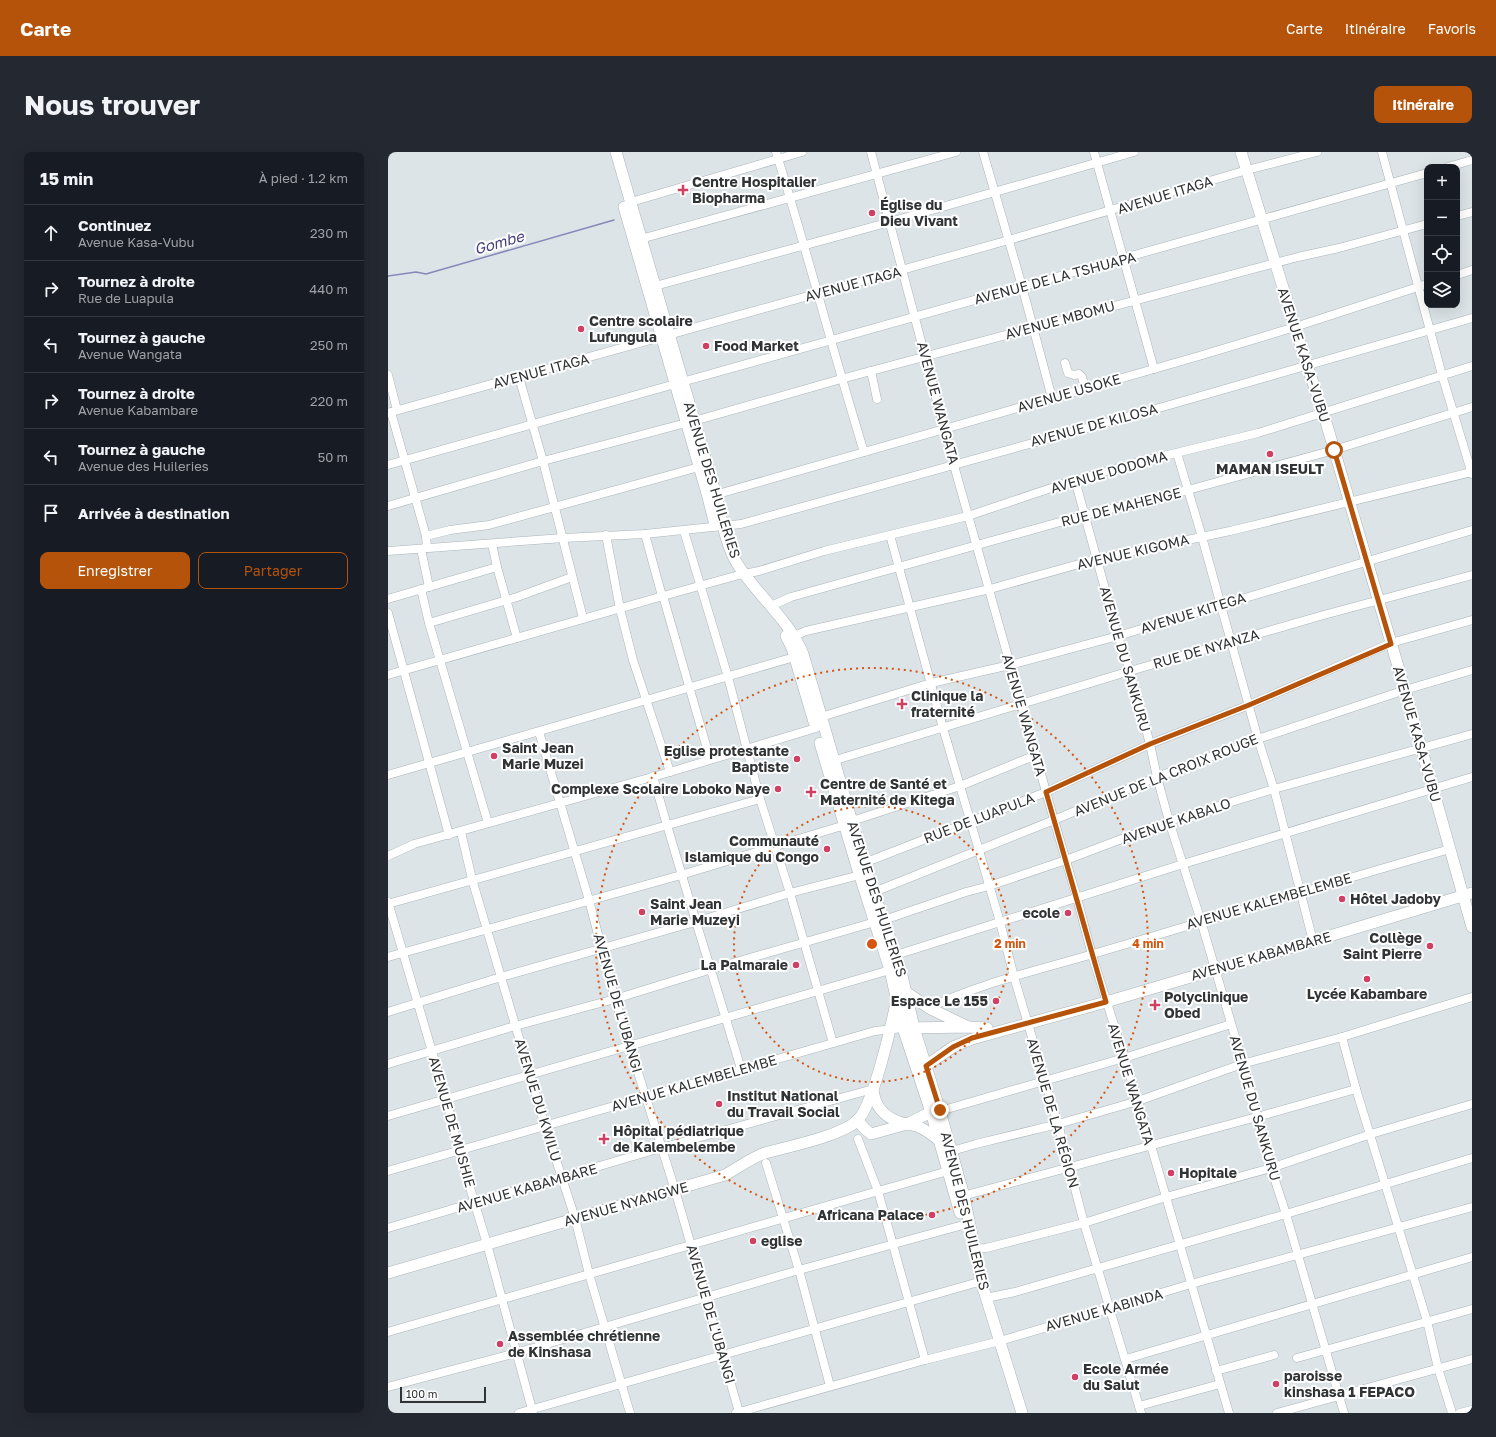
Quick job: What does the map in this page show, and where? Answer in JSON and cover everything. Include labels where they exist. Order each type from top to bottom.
[{"type":"main road","name":"AVENUE DES HUILERIES","points":[[609,152],[655,286],[666,337]]},
{"type":"main road","name":"AVENUE DES HUILERIES","points":[[617,152],[631,202],[638,240],[720,527],[742,575],[784,634],[792,648],[799,655],[810,729],[830,762]]},
{"type":"main road","name":"AVENUE KASA-VUBU","points":[[1241,152],[1275,264],[1323,412],[1379,600],[1450,849],[1468,894],[1472,927]]},
{"type":"main road","name":"AVENUE DES HUILERIES","points":[[690,422],[699,467],[712,496]]},
{"type":"main road","name":"AVENUE DES HUILERIES","points":[[742,575],[771,606],[794,636],[799,655],[821,717],[830,762],[849,823],[864,863],[897,1001],[909,1028],[936,1111],[952,1151],[963,1225],[975,1283],[1022,1413]]},
{"type":"main road","name":"AVENUE DES HUILERIES","points":[[849,823],[860,875],[870,893]]},
{"type":"main road","name":"AVENUE KABAMBARE","points":[[922,1069],[953,1047],[972,1038],[1106,1002],[1468,894]]},
{"type":"main road","name":"AVENUE DES HUILERIES","points":[[879,921],[896,955],[906,992],[909,1028]]},
{"type":"main road","points":[[906,992],[930,1008],[969,1027]]},
{"type":"main road","name":"AVENUE NYANGWE","points":[[388,1273],[725,1175],[754,1158],[834,1133],[857,1120],[867,1106],[897,1001]]},
{"type":"main road","name":"AVENUE KALEMBELEMBE","points":[[909,1028],[987,1028]]},
{"type":"main road","points":[[873,1089],[875,1101],[880,1108],[893,1119],[918,1126],[930,1132],[940,1141]]},
{"type":"main road","name":"AVENUE DES HUILERIES","points":[[936,1111],[940,1141],[948,1171],[960,1197],[996,1342],[1016,1413]]},
{"type":"main road","points":[[857,1120],[865,1130],[871,1134],[907,1124],[936,1111]]},
{"type":"street","points":[[631,202],[777,155],[802,152]]},
{"type":"street","name":"AVENUE WANGATA","points":[[871,152],[954,465],[990,589],[1021,705],[1092,955],[1138,1102],[1229,1413]]},
{"type":"street","points":[[638,240],[956,152]]},
{"type":"street","points":[[983,152],[1022,286],[1052,398]]},
{"type":"street","points":[[1094,152],[1154,369]]},
{"type":"street","points":[[655,286],[994,193],[1134,152]]},
{"type":"street","name":"AVENUE ITAGA","points":[[392,412],[666,337],[1110,211],[1247,170],[1317,152]]},
{"type":"street","points":[[1382,152],[1442,375],[1472,472]]},
{"type":"street","points":[[777,155],[804,245],[841,379],[864,452]]},
{"type":"street","points":[[1458,164],[1472,160]]},
{"type":"street","name":"AVENUE DE LA TSHUAPA","points":[[388,465],[830,339],[1124,259],[1424,174]]},
{"type":"street","points":[[1460,215],[1472,212]]},
{"type":"street","name":"AVENUE MBOMU","points":[[388,506],[543,461],[690,422],[841,379],[1135,300],[1424,225]]},
{"type":"street","points":[[1460,274],[1472,270]]},
{"type":"street","name":"AVENUE USOKE","points":[[712,496],[1154,369],[1295,327],[1424,285]]},
{"type":"street","name":"AVENUE DE KILOSA","points":[[388,551],[606,535],[684,531],[720,527],[764,518],[1472,318]]},
{"type":"street","points":[[1065,363],[1068,373],[1074,375],[1079,374],[1082,377],[1085,388]]},
{"type":"street","name":"AVENUE DODOMA","points":[[388,676],[584,618],[824,551],[968,516],[1075,480],[1140,462],[1258,433],[1472,366]]},
{"type":"street","points":[[871,371],[877,399]]},
{"type":"street","points":[[388,375],[392,412],[426,536],[424,548],[425,588],[429,623],[488,823]]},
{"type":"street","points":[[519,377],[543,461],[572,577],[584,618]]},
{"type":"street","name":"RUE DE MAHENGE","points":[[771,606],[791,597],[1085,515],[1188,490],[1334,450],[1472,407]]},
{"type":"street","points":[[1177,453],[1258,739],[1274,789],[1313,941]]},
{"type":"street","points":[[426,536],[450,530],[490,525],[699,467]]},
{"type":"street","name":"AVENUE KIGOMA","points":[[794,636],[806,631],[990,589],[1098,559],[1230,531],[1472,472]]},
{"type":"street","name":"AVENUE DU SANKURU","points":[[1075,480],[1118,636],[1130,671],[1169,821],[1216,970],[1271,1168],[1286,1214],[1344,1413]]},
{"type":"street","name":"AVENUE KITEGA","points":[[821,717],[931,683],[1118,636],[1472,530]]},
{"type":"street","points":[[684,531],[728,677],[760,799],[774,847],[790,892],[833,1043]]},
{"type":"street","points":[[645,534],[710,759]]},
{"type":"street","points":[[606,535],[620,609],[633,660],[670,772]]},
{"type":"street","name":"AVENUE DE LA RÉGION","points":[[890,535],[943,728],[1000,922],[1044,1081],[1058,1124],[1084,1223],[1099,1268],[1140,1409]]},
{"type":"street","points":[[492,544],[517,638]]},
{"type":"street","points":[[388,599],[497,567]]},
{"type":"street","name":"RUE DE NYANZA","points":[[830,762],[1130,671],[1472,575]]},
{"type":"street","points":[[429,623],[523,595],[572,577]]},
{"type":"street","points":[[388,613],[449,835]]},
{"type":"street","name":"RUE DE LUAPULA","points":[[864,863],[1046,792],[1150,744],[1249,705],[1391,644],[1472,620]]},
{"type":"street","points":[[388,775],[728,677],[799,655]]},
{"type":"street","name":"AVENUE DE LA CROIX ROUGE","points":[[870,893],[1054,820],[1157,777],[1258,739],[1405,690],[1472,670]]},
{"type":"street","points":[[388,856],[414,844],[670,772],[810,729]]},
{"type":"street","name":"AVENUE DE L'UBANGI","points":[[539,732],[589,900],[615,999],[675,1190],[722,1356],[741,1412]]},
{"type":"street","name":"AVENUE KABALO","points":[[388,1064],[879,921],[1066,860],[1169,821],[1274,789],[1472,734]]},
{"type":"street","points":[[388,958],[681,875],[774,847],[960,786],[1036,755]]},
{"type":"street","points":[[653,776],[695,922],[712,969],[741,1069]]},
{"type":"street","points":[[896,955],[1183,864],[1360,812],[1472,777]]},
{"type":"street","points":[[388,903],[760,799]]},
{"type":"street","name":"AVENUE DU KWILU","points":[[461,832],[472,879],[529,1074],[575,1218],[589,1274],[630,1413]]},
{"type":"street","name":"AVENUE KALEMBELEMBE","points":[[930,1008],[942,1001],[1014,976],[1092,955],[1301,891],[1450,849]]},
{"type":"street","points":[[388,1012],[418,1004],[501,977],[695,922],[790,892],[860,875]]},
{"type":"street","name":"AVENUE DE MUSHIE","points":[[388,903],[446,1099],[459,1151],[487,1244],[532,1411]]},
{"type":"street","points":[[388,1116],[529,1074],[726,1019],[890,970]]},
{"type":"street","points":[[952,1151],[1138,1102],[1243,1064],[1342,1037],[1472,997]]},
{"type":"street","points":[[936,1111],[1124,1058],[1231,1024]]},
{"type":"street","name":"AVENUE KALEMBELEMBE","points":[[388,1171],[875,1031],[909,1028]]},
{"type":"street","name":"AVENUE KALEMBELEMBE","points":[[987,1028],[1004,1030]]},
{"type":"street","points":[[1342,1037],[1356,1089],[1427,1321],[1438,1368],[1452,1413]]},
{"type":"street","name":"AVENUE KABAMBARE","points":[[388,1228],[662,1148],[873,1089]]},
{"type":"street","points":[[960,1197],[1257,1118],[1356,1089]]},
{"type":"street","points":[[974,1249],[986,1248],[1084,1223],[1271,1168],[1371,1134],[1472,1104]]},
{"type":"street","points":[[858,1139],[878,1191],[925,1360]]},
{"type":"street","points":[[986,1298],[1015,1292],[1099,1268],[1472,1158]]},
{"type":"street","points":[[766,1163],[800,1270],[830,1386]]},
{"type":"street","points":[[388,1332],[948,1171]]},
{"type":"street","name":"AVENUE KABINDA","points":[[741,1412],[830,1386],[996,1342],[1191,1284],[1472,1208]]},
{"type":"street","points":[[388,1387],[516,1353],[604,1326],[963,1225]]},
{"type":"street","points":[[1126,1359],[1472,1258]]},
{"type":"street","points":[[519,1413],[532,1411],[975,1283]]},
{"type":"street","points":[[1297,1358],[1472,1309]]},
{"type":"street","points":[[1216,1371],[1274,1356]]},
{"type":"street","points":[[1277,1413],[1472,1359]]},
{"type":"street","points":[[1140,1409],[1220,1384]]},
{"type":"street","points":[[1460,1413],[1472,1410]]},
{"type":"waterway","name":"Gombe","points":[[388,276],[416,272],[426,274],[614,220]]},
{"type":"place","name":"Centre Hospitalier Biopharma","points":[[683,190]]},
{"type":"place","name":"Église du Dieu Vivant","points":[[872,213]]},
{"type":"place","name":"Centre scolaire Lufungula","points":[[581,329]]},
{"type":"place","name":"Food Market","points":[[706,346]]},
{"type":"place","name":"MAMAN ISEULT","points":[[1270,454]]},
{"type":"place","name":"Clinique la fraternité","points":[[902,704]]},
{"type":"place","name":"Saint Jean Marie Muzei","points":[[494,756]]},
{"type":"place","name":"Eglise protestante Baptiste","points":[[797,759]]},
{"type":"place","name":"Complexe Scolaire Loboko Naye","points":[[778,789]]},
{"type":"place","name":"Centre de Santé et Maternité de Kitega","points":[[811,792]]},
{"type":"place","name":"Communauté Islamique du Congo","points":[[827,849]]},
{"type":"place","name":"Hôtel Jadoby","points":[[1342,899]]},
{"type":"place","name":"Saint Jean Marie Muzeyi","points":[[642,912]]},
{"type":"place","name":"ecole","points":[[1068,913]]},
{"type":"place","name":"Collège Saint Pierre","points":[[1430,946]]},
{"type":"place","name":"La Palmaraie","points":[[796,965]]},
{"type":"place","name":"Lycée Kabambare","points":[[1367,979]]},
{"type":"place","name":"Espace Le 155","points":[[996,1001]]},
{"type":"place","name":"Polyclinique Obed","points":[[1155,1005]]},
{"type":"place","name":"Institut National du Travail Social","points":[[719,1104]]},
{"type":"place","name":"Hôpital pédiatrique de Kalembelembe","points":[[604,1139]]},
{"type":"place","name":"Hopitale","points":[[1171,1173]]},
{"type":"place","name":"Africana Palace","points":[[932,1215]]},
{"type":"place","name":"eglise","points":[[753,1241]]},
{"type":"place","name":"Assemblée chrétienne de Kinshasa","points":[[500,1344]]},
{"type":"place","name":"Ecole Armée du Salut","points":[[1075,1377]]},
{"type":"place","name":"paroisse kinshasa 1 FEPACO","points":[[1276,1384]]},
{"type":"route","points":[[940,1110],[926,1066],[945,1051],[972,1038],[1106,1002],[1046,792],[1150,744],[1249,705],[1391,644],[1334,450]]}]
